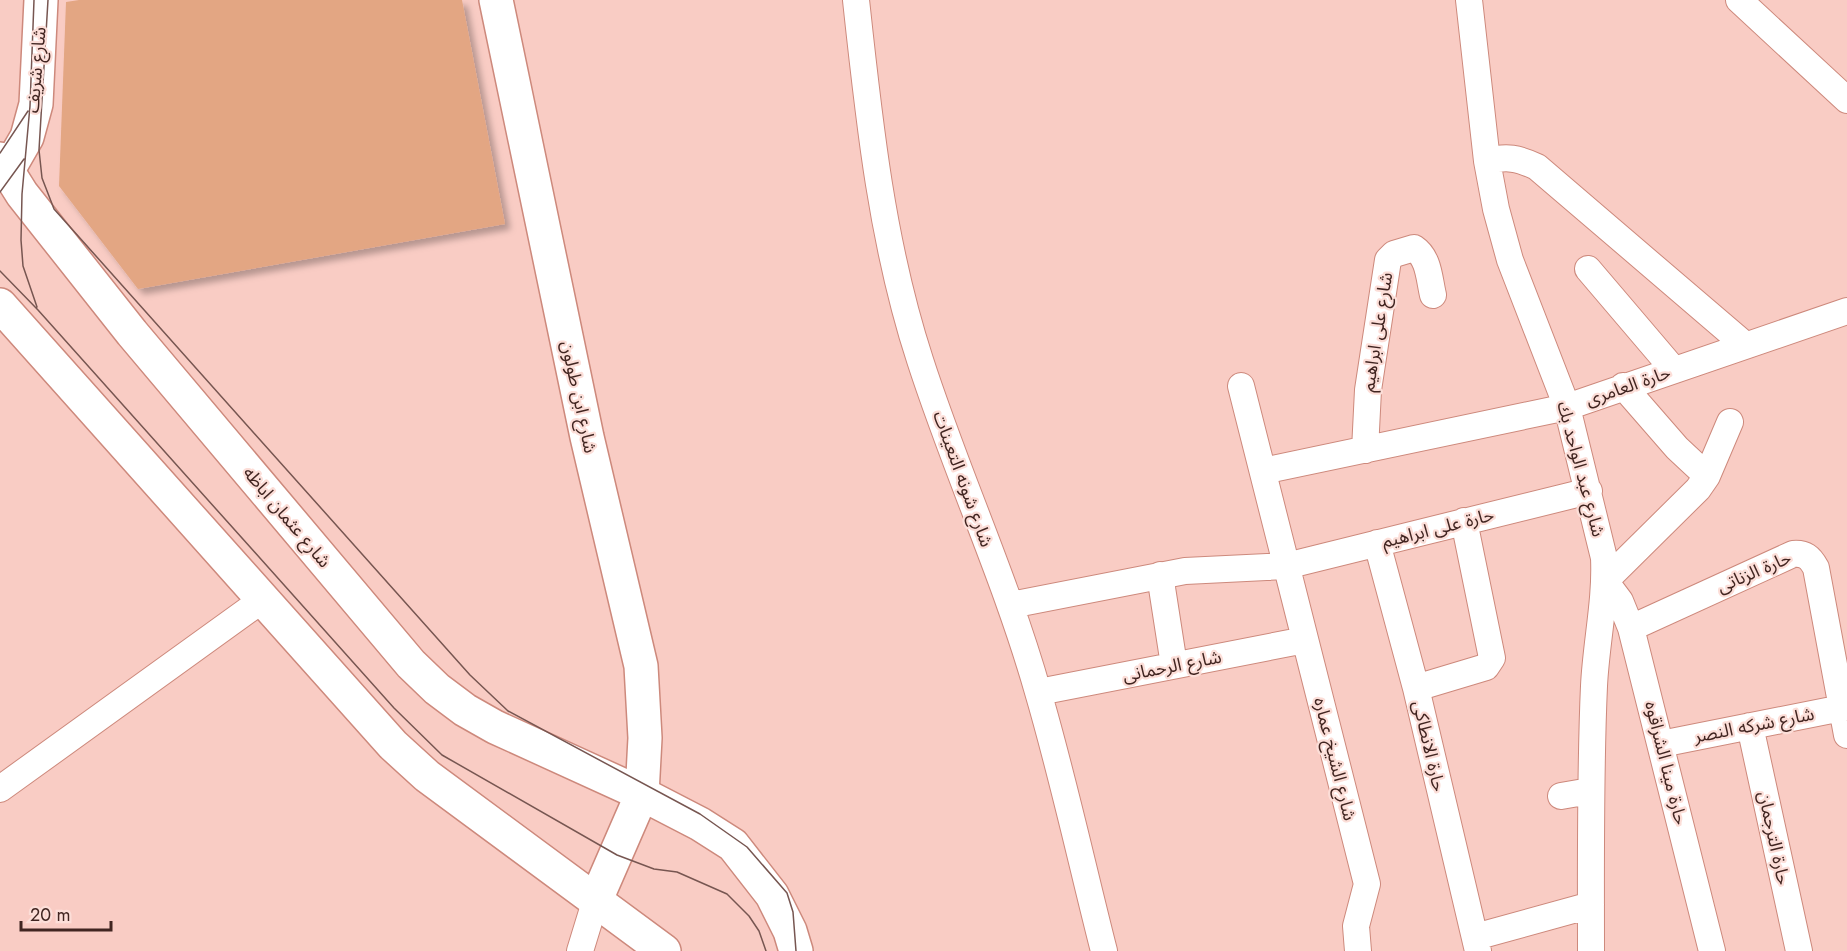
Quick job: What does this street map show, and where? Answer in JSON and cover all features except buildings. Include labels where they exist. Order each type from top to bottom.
[{"type":"main road","name":"شارع شريف","points":[[3,169],[27,137],[36,104],[41,0]]},
{"type":"main road","name":"شارع ابن طولون","points":[[496,0],[587,437],[641,666],[645,738],[642,794]]},
{"type":"main road","name":"شارع عثمان اباظه","points":[[3,169],[132,333],[411,664],[437,689],[465,710],[495,727],[642,794],[700,824],[734,845],[772,895],[790,931],[796,951]]},
{"type":"main road","points":[[0,305],[393,745],[427,776],[664,951]]},
{"type":"main road","points":[[595,902],[642,794]]},
{"type":"street","name":"شارع شونه التعينات","points":[[856,0],[873,148],[898,279],[920,359],[974,511],[1011,605],[1039,692],[1104,951]]},
{"type":"street","name":"شارع عبد الواحد بك","points":[[1469,0],[1486,161],[1510,260],[1567,407],[1604,558],[1605,581],[1594,682],[1590,791],[1591,951]]},
{"type":"street","points":[[1738,0],[1847,100]]},
{"type":"street","points":[[1486,161],[1505,156],[1517,158],[1537,167],[1745,345]]},
{"type":"street","name":"شارع على ابراهيم","points":[[1365,450],[1368,390],[1389,260],[1394,254],[1414,248],[1425,257],[1432,295]]},
{"type":"street","points":[[1588,269],[1674,369]]},
{"type":"street","name":"حارة العامرى","points":[[1263,471],[1567,407],[1847,311]]},
{"type":"street","name":"شارع الشيخ عماره","points":[[1241,386],[1367,884],[1356,926],[1358,951]]},
{"type":"street","points":[[1623,386],[1677,448],[1707,476]]},
{"type":"street","points":[[1605,581],[1698,489],[1707,476],[1730,422]]},
{"type":"street","name":"حارة على ابراهيم","points":[[1286,567],[1589,491]]},
{"type":"street","points":[[1416,688],[1481,668],[1492,658],[1464,521]]},
{"type":"street","name":"حارة الانطاكى","points":[[1377,543],[1416,688],[1477,944]]},
{"type":"street","name":"حارة الزناتى","points":[[1631,628],[1793,554],[1802,553],[1810,558],[1816,568],[1845,708],[1847,735]]},
{"type":"street","points":[[1011,605],[1160,574],[1286,567]]},
{"type":"street","points":[[1160,574],[1174,665]]},
{"type":"street","name":"حارة مينا الشراقوه","points":[[1605,581],[1620,601],[1631,628],[1712,951]]},
{"type":"street","points":[[0,789],[262,600]]},
{"type":"street","name":"شارع الرحمانى","points":[[1039,692],[1305,640]]},
{"type":"street","name":"شارع شركه النصر","points":[[1661,744],[1845,708]]},
{"type":"street","name":"حارة الترجمان","points":[[1750,726],[1799,951]]},
{"type":"street","points":[[1561,796],[1590,791]]},
{"type":"street","points":[[580,951],[595,902]]},
{"type":"street","points":[[1477,944],[1591,905]]},
{"type":"tram line","points":[[34,0],[21,240],[23,266],[37,307]]},
{"type":"tram line","points":[[48,0],[39,150],[42,178],[54,209],[470,675],[508,711],[700,814],[747,847],[787,893],[793,912],[796,951]]},
{"type":"tram line","points":[[0,153],[28,111]]},
{"type":"tram line","points":[[0,192],[24,159]]},
{"type":"tram line","points":[[0,271],[38,310],[394,708],[442,755],[617,855],[654,869],[677,872],[727,894],[749,916],[759,931],[766,951]]}]
